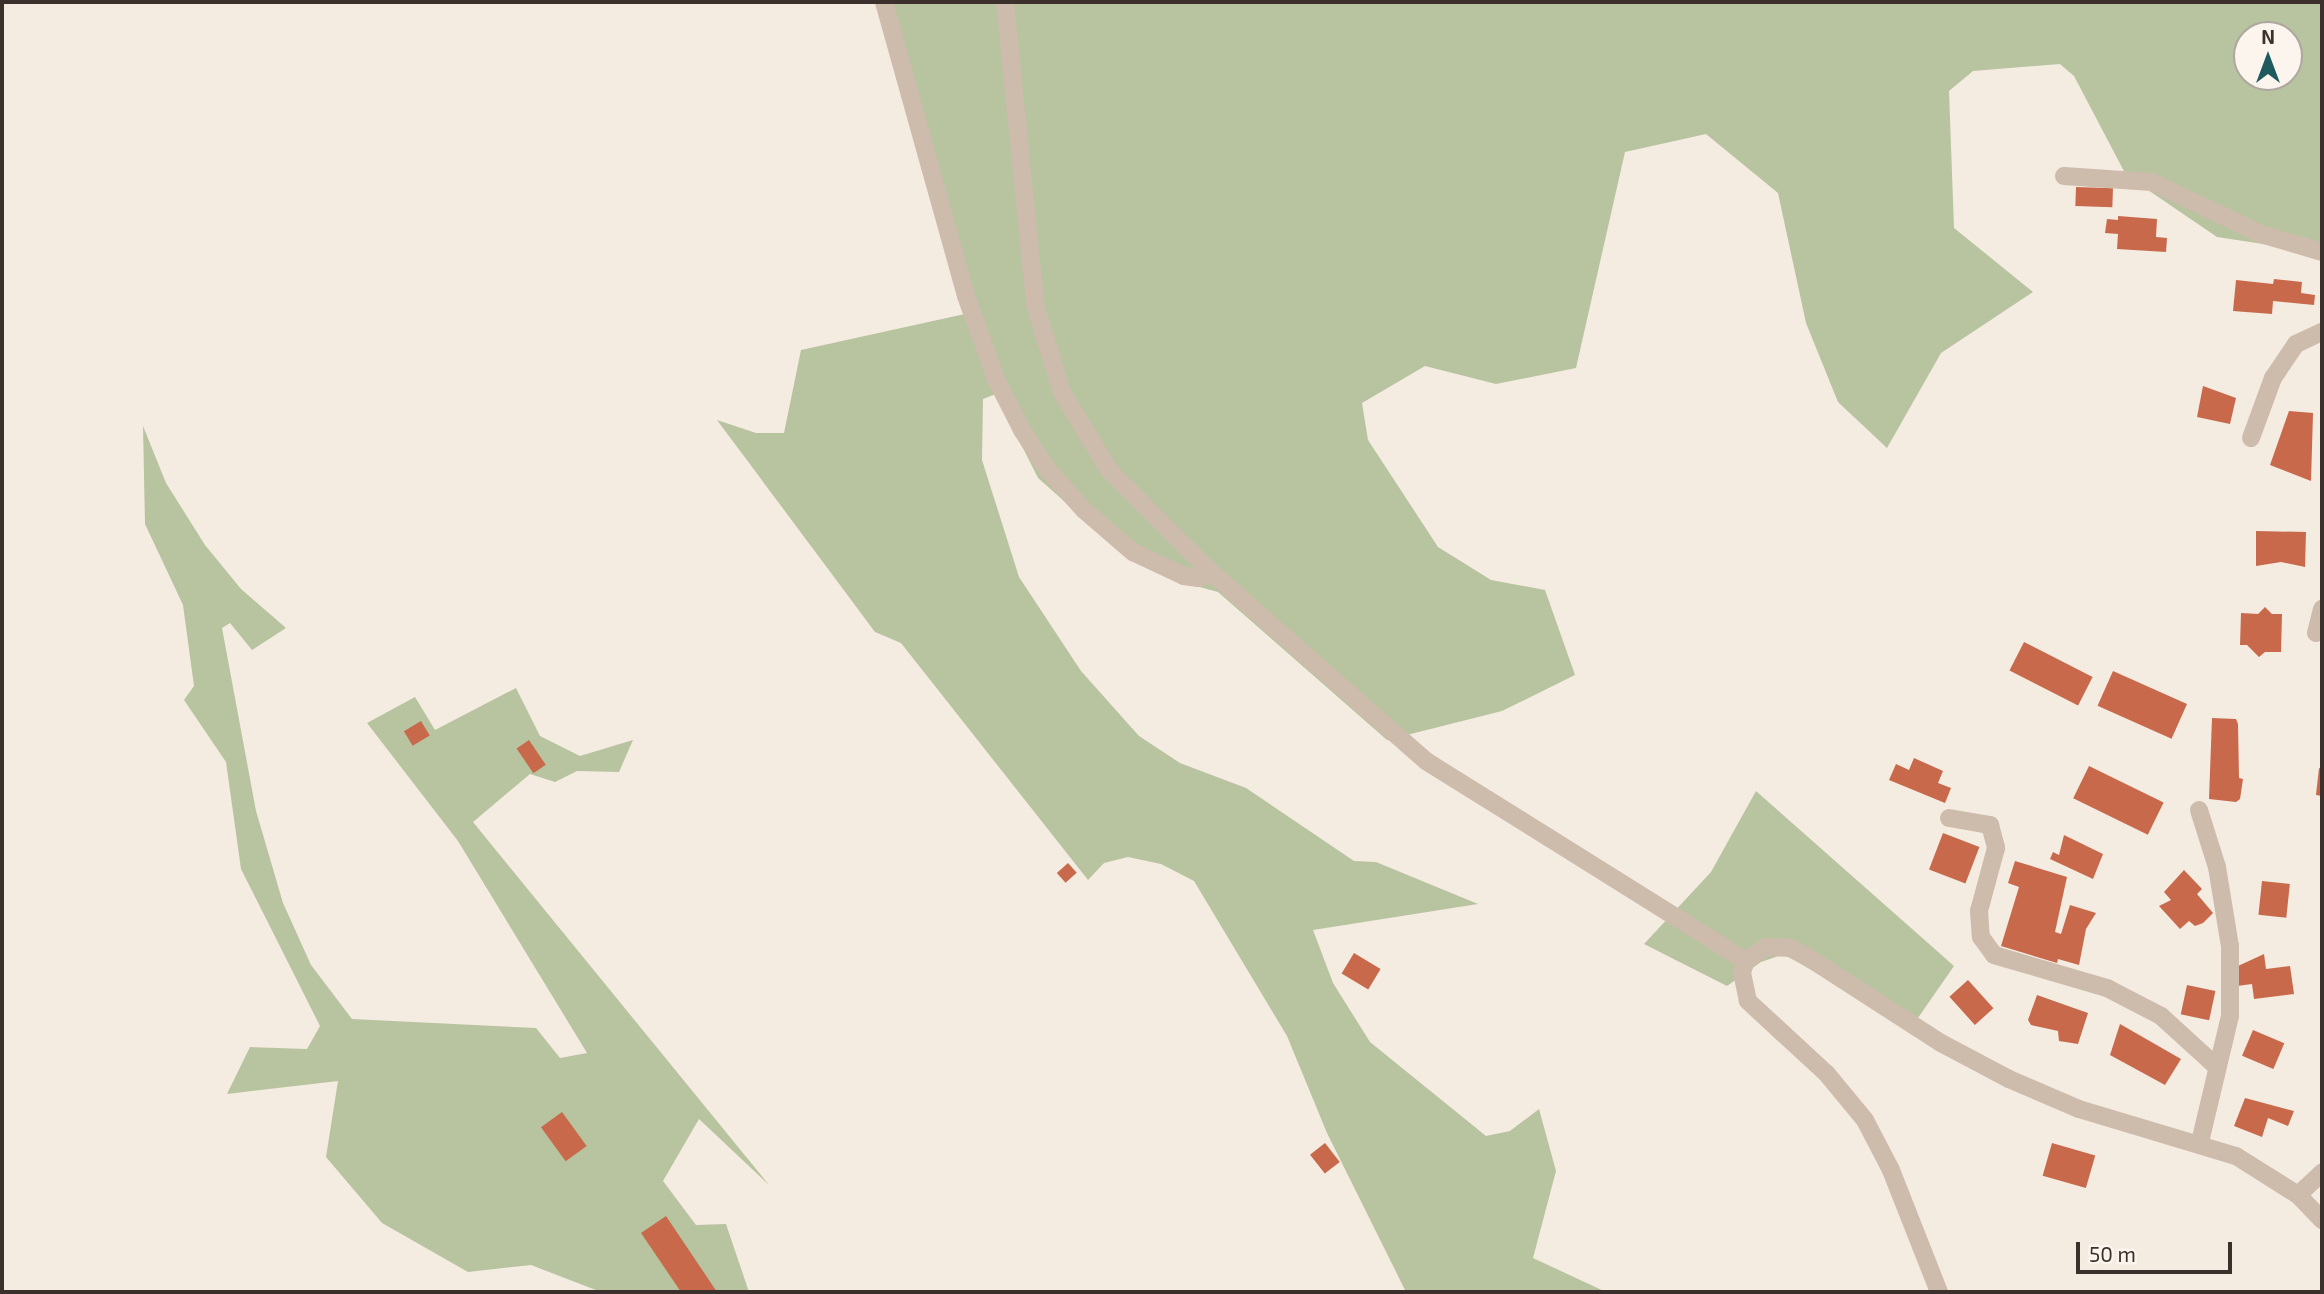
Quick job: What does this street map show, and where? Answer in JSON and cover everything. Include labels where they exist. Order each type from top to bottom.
[{"type":"street","points":[[884,2],[966,296],[996,379],[1022,430],[1047,469],[1077,502],[1132,552],[1184,576],[1199,579],[1212,573]]},
{"type":"street","points":[[1004,2],[1026,236],[1045,346],[1062,392],[1109,470],[1212,573],[1426,761],[1746,961]]},
{"type":"street","points":[[2064,176],[2152,182],[2261,234],[2322,252]]},
{"type":"street","points":[[2252,438],[2273,378],[2296,344],[2322,332]]},
{"type":"street","points":[[2316,633],[2322,609]]},
{"type":"street","points":[[2199,810],[2217,867],[2230,946],[2230,1016],[2200,1142]]},
{"type":"street","points":[[1949,818],[1990,825],[1996,848],[1979,911],[1981,937],[1994,955],[2107,988],[2161,1016],[2216,1066]]},
{"type":"street","points":[[1939,1292],[1891,1170],[1865,1120],[1827,1074],[1748,1001],[1741,985],[1746,961],[1766,947],[1790,948],[1941,1043],[2010,1079],[2079,1109],[2200,1142],[2236,1156],[2298,1195],[2322,1220]]},
{"type":"street","points":[[2298,1195],[2322,1172]]},
{"type":"green space","points":[[884,2],[2322,2],[2322,253],[2217,237],[2126,175],[2074,76],[2060,64],[1973,71],[1949,91],[1954,228],[2033,292],[1941,353],[1887,448],[1838,402],[1806,323],[1778,193],[1706,134],[1625,152],[1576,368],[1496,384],[1425,366],[1362,403],[1368,440],[1438,547],[1491,580],[1545,590],[1575,675],[1502,711],[1387,740],[1218,592],[1170,579],[1126,556],[1038,478],[996,394],[983,399],[982,460],[1019,577],[1081,671],[1139,736],[1180,763],[1246,788],[1354,861],[1376,862],[1478,904],[1313,930],[1333,983],[1370,1042],[1486,1136],[1510,1131],[1539,1109],[1556,1171],[1533,1258],[1606,1292],[1406,1292],[1327,1133],[1287,1036],[1194,881],[1161,864],[1128,857],[1104,863],[1088,880],[901,643],[875,632],[717,420],[756,433],[784,433],[801,350],[974,312]]},
{"type":"green space","points":[[143,426],[166,483],[205,545],[241,589],[286,628],[252,650],[230,623],[222,628],[256,811],[283,903],[311,965],[352,1019],[536,1028],[560,1058],[587,1053],[458,841],[367,723],[415,697],[435,730],[516,688],[540,736],[580,756],[633,740],[619,772],[577,771],[555,782],[530,774],[473,822],[769,1185],[699,1119],[663,1181],[696,1225],[726,1224],[749,1292],[601,1292],[531,1265],[468,1272],[382,1223],[326,1157],[338,1081],[227,1094],[250,1047],[307,1049],[320,1026],[241,869],[226,762],[184,700],[194,686],[183,605],[145,524]]},
{"type":"green space","points":[[1756,791],[1954,966],[1911,1028],[1784,954],[1761,962],[1727,986],[1644,944],[1711,872]]},
{"type":"building","points":[[2076,187],[2113,188],[2112,207],[2075,206]]},
{"type":"building","points":[[2118,216],[2157,219],[2156,237],[2167,238],[2166,252],[2117,249],[2118,234],[2105,233],[2107,219],[2118,220]]},
{"type":"building","points":[[2274,279],[2302,282],[2301,293],[2315,295],[2314,305],[2273,301],[2272,314],[2233,311],[2236,280],[2273,284]]},
{"type":"building","points":[[2203,386],[2236,398],[2230,424],[2197,417]]},
{"type":"building","points":[[2289,411],[2313,413],[2311,481],[2270,465]]},
{"type":"building","points":[[2256,531],[2306,532],[2305,567],[2281,562],[2256,566]]},
{"type":"building","points":[[2265,607],[2272,614],[2282,614],[2281,652],[2265,652],[2259,657],[2247,645],[2240,645],[2241,613],[2258,614]]},
{"type":"building","points":[[2024,642],[2093,677],[2078,705],[2009,671]]},
{"type":"building","points":[[2113,671],[2187,704],[2172,739],[2098,706]]},
{"type":"building","points":[[2212,718],[2236,719],[2238,724],[2239,778],[2243,779],[2240,799],[2236,802],[2209,799]]},
{"type":"building","points":[[421,721],[430,736],[413,746],[404,731]]},
{"type":"building","points":[[529,740],[546,765],[533,773],[517,748]]},
{"type":"building","points":[[1914,758],[1943,771],[1938,783],[1951,788],[1945,803],[1889,780],[1896,764],[1909,770]]},
{"type":"building","points":[[2089,766],[2164,802],[2148,835],[2073,798]]},
{"type":"building","points":[[2319,768],[2322,769],[2322,796],[2316,795]]},
{"type":"building","points":[[1943,833],[1979,847],[1965,883],[1929,869]]},
{"type":"building","points":[[2064,835],[2103,854],[2093,879],[2050,859],[2053,852],[2059,855]]},
{"type":"building","points":[[2015,861],[2067,877],[2055,932],[2061,934],[2070,905],[2096,913],[2086,929],[2079,965],[2058,959],[2057,963],[2001,946],[2019,887],[2008,883]]},
{"type":"building","points":[[1068,863],[1077,873],[1066,883],[1057,873]]},
{"type":"building","points":[[2184,870],[2202,889],[2197,894],[2213,913],[2203,923],[2195,926],[2189,921],[2180,929],[2159,906],[2171,900],[2164,892]]},
{"type":"building","points":[[2262,881],[2290,884],[2286,918],[2258,915]]},
{"type":"building","points":[[1354,953],[1381,969],[1368,990],[1342,974]]},
{"type":"building","points":[[2264,954],[2266,969],[2290,966],[2294,994],[2254,999],[2252,984],[2237,986],[2238,966]]},
{"type":"building","points":[[1968,980],[1993,1008],[1975,1025],[1949,997]]},
{"type":"building","points":[[2187,985],[2215,991],[2209,1020],[2181,1014]]},
{"type":"building","points":[[2037,995],[2088,1013],[2078,1044],[2059,1041],[2058,1031],[2031,1025],[2028,1020]]},
{"type":"building","points":[[2120,1024],[2181,1059],[2165,1085],[2110,1055]]},
{"type":"building","points":[[2253,1030],[2284,1043],[2273,1069],[2242,1056]]},
{"type":"building","points":[[2245,1098],[2294,1111],[2288,1126],[2268,1118],[2262,1137],[2234,1126]]},
{"type":"building","points":[[562,1112],[587,1146],[566,1161],[541,1127]]},
{"type":"building","points":[[1325,1143],[1340,1162],[1325,1174],[1310,1155]]},
{"type":"building","points":[[2052,1143],[2095,1155],[2086,1188],[2043,1176]]},
{"type":"building","points":[[666,1216],[717,1292],[681,1292],[641,1233]]}]
